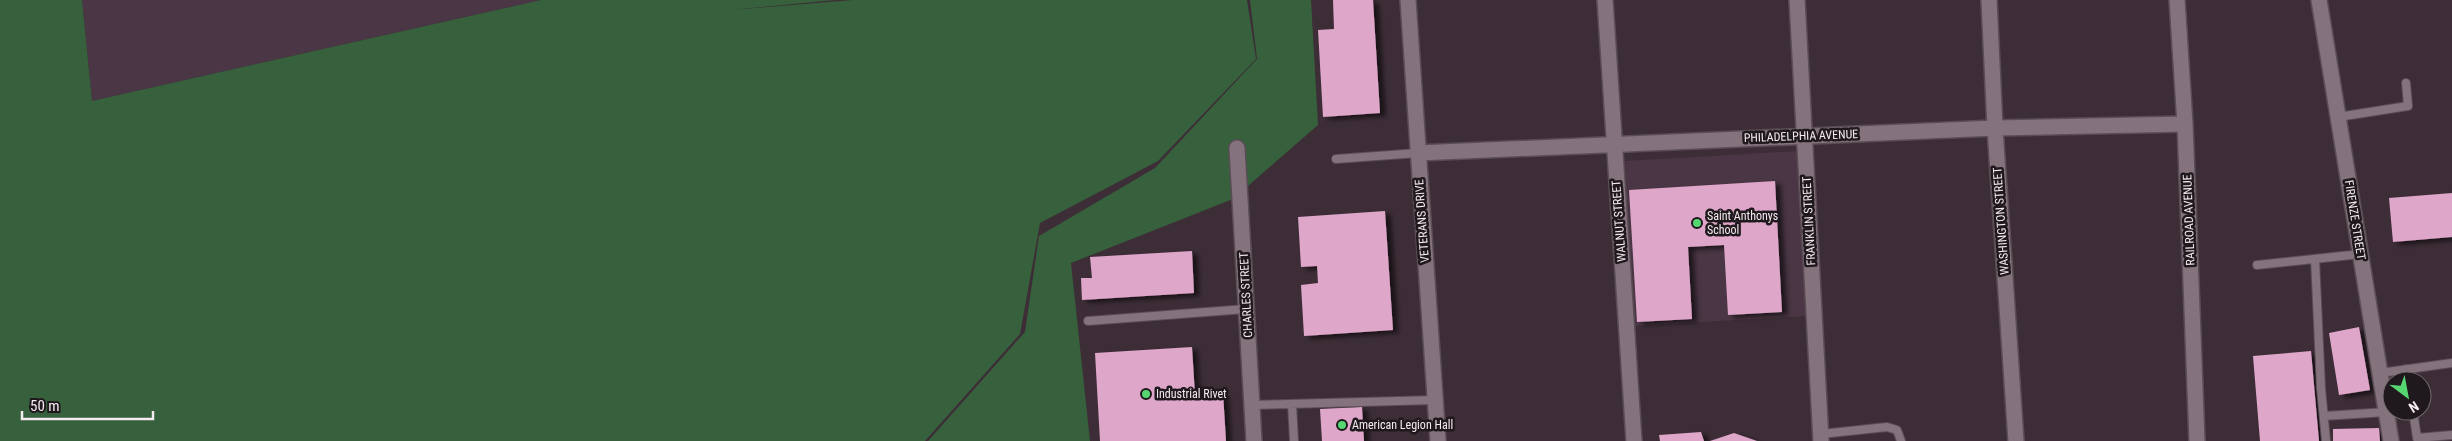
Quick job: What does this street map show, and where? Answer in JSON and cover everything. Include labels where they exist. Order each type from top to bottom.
[{"type":"street","name":"VETERANS DRIVE","points":[[1408,0],[1438,441]]},
{"type":"street","name":"WALNUT STREET","points":[[1605,0],[1634,441]]},
{"type":"street","name":"FRANKLIN STREET","points":[[1797,0],[1821,438]]},
{"type":"street","name":"WASHINGTON STREET","points":[[1989,0],[1995,128],[2016,441]]},
{"type":"street","name":"RAILROAD AVENUE","points":[[2177,0],[2185,124],[2198,441]]},
{"type":"street","name":"FIRENZE STREET","points":[[2319,0],[2382,384]]},
{"type":"street","name":"PHILADELPHIA AVENUE","points":[[1418,153],[1613,143],[1995,128],[2185,124]]},
{"type":"street","name":"CHARLES STREET","points":[[1237,148],[1254,441]]},
{"type":"street","name":"FIRENZE STREET","points":[[2389,421],[2392,441]]},
{"type":"lane","points":[[2338,117],[2408,106],[2406,84]]},
{"type":"lane","points":[[1336,159],[1418,153]]},
{"type":"lane","points":[[2257,265],[2361,254]]},
{"type":"lane","points":[[2315,259],[2326,441]]},
{"type":"lane","points":[[1088,322],[1246,309]]},
{"type":"lane","points":[[2380,373],[2452,363]]},
{"type":"lane","points":[[1252,405],[1435,400]]},
{"type":"lane","points":[[1292,404],[1294,441]]},
{"type":"lane","points":[[2324,416],[2382,412]]},
{"type":"lane","points":[[2414,421],[2417,438],[2452,435]]},
{"type":"lane","points":[[1821,438],[1887,427],[1897,430],[1901,441]]},
{"type":"shaded area","points":[[82,0],[541,0],[92,101]]},
{"type":"shaded area","points":[[1799,151],[1808,316],[1634,326],[1625,161]]},
{"type":"green space","points":[[0,0],[82,0],[92,101],[541,0],[836,0],[731,10],[853,0],[1247,0],[1256,59],[1158,161],[1040,223],[1020,334],[925,441],[0,441]]},
{"type":"green space","points":[[1250,0],[1311,0],[1318,125],[1233,199],[1071,263],[1090,441],[928,441],[1025,332],[1039,236],[1155,168],[1257,59]]},
{"type":"building","points":[[1333,0],[1373,0],[1380,113],[1323,117],[1318,30],[1334,29]]},
{"type":"building","points":[[1775,181],[1782,312],[1728,315],[1724,245],[1688,247],[1692,319],[1637,322],[1629,190]]},
{"type":"building","points":[[2452,193],[2452,237],[2393,242],[2389,198]]},
{"type":"building","points":[[1385,211],[1393,330],[1304,336],[1301,285],[1318,283],[1317,266],[1301,267],[1298,217]]},
{"type":"building","points":[[1192,251],[1194,293],[1082,300],[1081,278],[1092,278],[1090,257]]},
{"type":"building","points":[[2359,327],[2370,390],[2339,395],[2329,333]]},
{"type":"building","name":"Industrial Rivet","points":[[1192,347],[1195,395],[1223,393],[1226,441],[1100,441],[1095,353]]},
{"type":"building","points":[[2311,351],[2319,441],[2260,441],[2253,356]]},
{"type":"building","name":"American Legion Hall","points":[[1362,407],[1364,441],[1322,441],[1320,409]]},
{"type":"building","points":[[2379,428],[2380,441],[2333,441],[2333,429]]},
{"type":"building","points":[[1701,432],[1704,441],[1660,441],[1659,435]]},
{"type":"building","points":[[1734,433],[1757,441],[1710,441]]},
{"type":"place","name":"Saint Anthonys School","points":[[1697,223]]},
{"type":"place","name":"Industrial Rivet","points":[[1146,394]]},
{"type":"place","name":"American Legion Hall","points":[[1342,425]]}]
